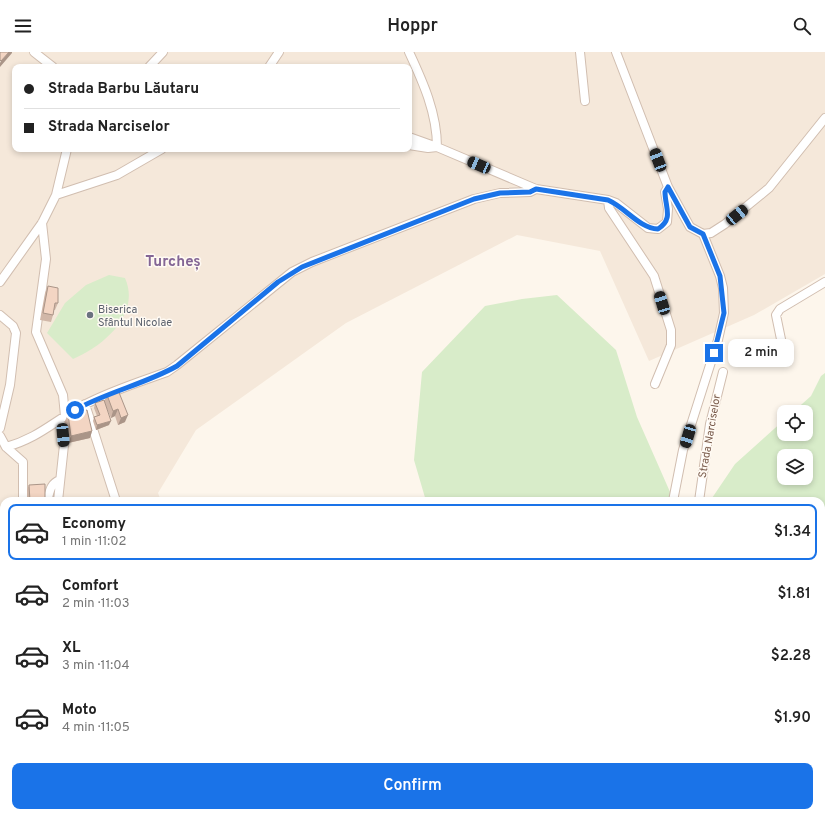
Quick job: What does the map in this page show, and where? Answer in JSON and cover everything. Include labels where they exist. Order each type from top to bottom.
[{"type":"street","points":[[34,52],[49,64]]},
{"type":"street","points":[[152,64],[162,52]]},
{"type":"street","points":[[271,64],[279,52]]},
{"type":"street","points":[[409,52],[425,87],[437,130],[437,147]]},
{"type":"street","points":[[580,52],[585,101]]},
{"type":"street","points":[[616,52],[668,187],[690,227],[703,234],[710,233],[725,224],[769,188],[825,118]]},
{"type":"street","points":[[412,138],[437,147],[536,189],[608,200],[616,203],[648,228],[658,229],[667,222],[668,217],[665,192],[668,187]]},
{"type":"street","points":[[412,145],[428,148],[437,147]]},
{"type":"street","points":[[0,282],[42,224],[56,195],[66,152]]},
{"type":"street","points":[[56,195],[117,175],[157,152]]},
{"type":"street","points":[[6,447],[22,443],[36,436],[85,404],[167,372],[177,366],[278,282],[298,269],[474,199],[500,193],[530,192],[536,189]]},
{"type":"street","points":[[608,200],[610,208],[654,276],[670,330],[671,345],[655,384]]},
{"type":"street","points":[[42,224],[46,259],[36,332],[63,395],[62,418],[64,445],[58,497]]},
{"type":"street","name":"Strada Narciselor","points":[[674,497],[683,450],[718,340],[724,313],[720,276],[703,234]]},
{"type":"street","points":[[783,349],[776,323],[776,315],[780,309],[825,282]]},
{"type":"street","points":[[0,315],[13,326],[16,333],[10,386],[0,428]]},
{"type":"street","name":"Strada Narciselor","points":[[699,497],[710,424],[723,372]]},
{"type":"street","points":[[85,404],[115,497]]},
{"type":"street","points":[[0,436],[6,447],[22,462],[23,497]]},
{"type":"street","points":[[48,497],[51,486],[54,482],[60,480]]},
{"type":"shaded area","points":[[0,52],[825,52],[825,274],[754,315],[649,361],[600,251],[517,235],[346,323],[196,430],[158,493],[160,497],[0,497]]},
{"type":"green space","points":[[109,275],[125,278],[129,291],[128,304],[124,316],[117,327],[107,337],[96,346],[73,359],[47,333],[65,303],[86,285]]},
{"type":"green space","points":[[557,295],[616,350],[637,417],[672,497],[425,497],[414,460],[422,372],[485,306],[522,299]]},
{"type":"green space","points":[[825,373],[825,497],[713,497],[735,464],[777,426],[777,441],[813,441],[813,405],[801,405],[811,396],[821,376]]},
{"type":"building","points":[[0,52],[9,52],[1,61],[0,60]]},
{"type":"building","points":[[48,286],[58,288],[58,303],[55,303],[53,315],[43,313]]},
{"type":"building","points":[[118,390],[128,415],[121,418],[118,409],[113,411],[107,395]]},
{"type":"building","points":[[104,400],[111,421],[97,425],[94,417],[100,415],[95,403]]},
{"type":"building","points":[[87,410],[92,431],[71,436],[68,414]]},
{"type":"building","points":[[45,484],[45,497],[30,497],[29,485]]},
{"type":"place","name":"Biserica Sfântul Nicolae","points":[[90,315]]},
{"type":"district","name":"Turcheș","points":[[173,261]]},
{"type":"route","points":[[75,410],[85,404],[167,372],[177,366],[278,282],[292,272],[312,262],[474,199],[500,193],[530,192],[536,189],[608,200],[616,203],[648,228],[658,229],[667,222],[668,209],[665,192],[668,187],[690,227],[696,232],[703,234],[720,276],[723,288],[724,313],[714,353]]}]
